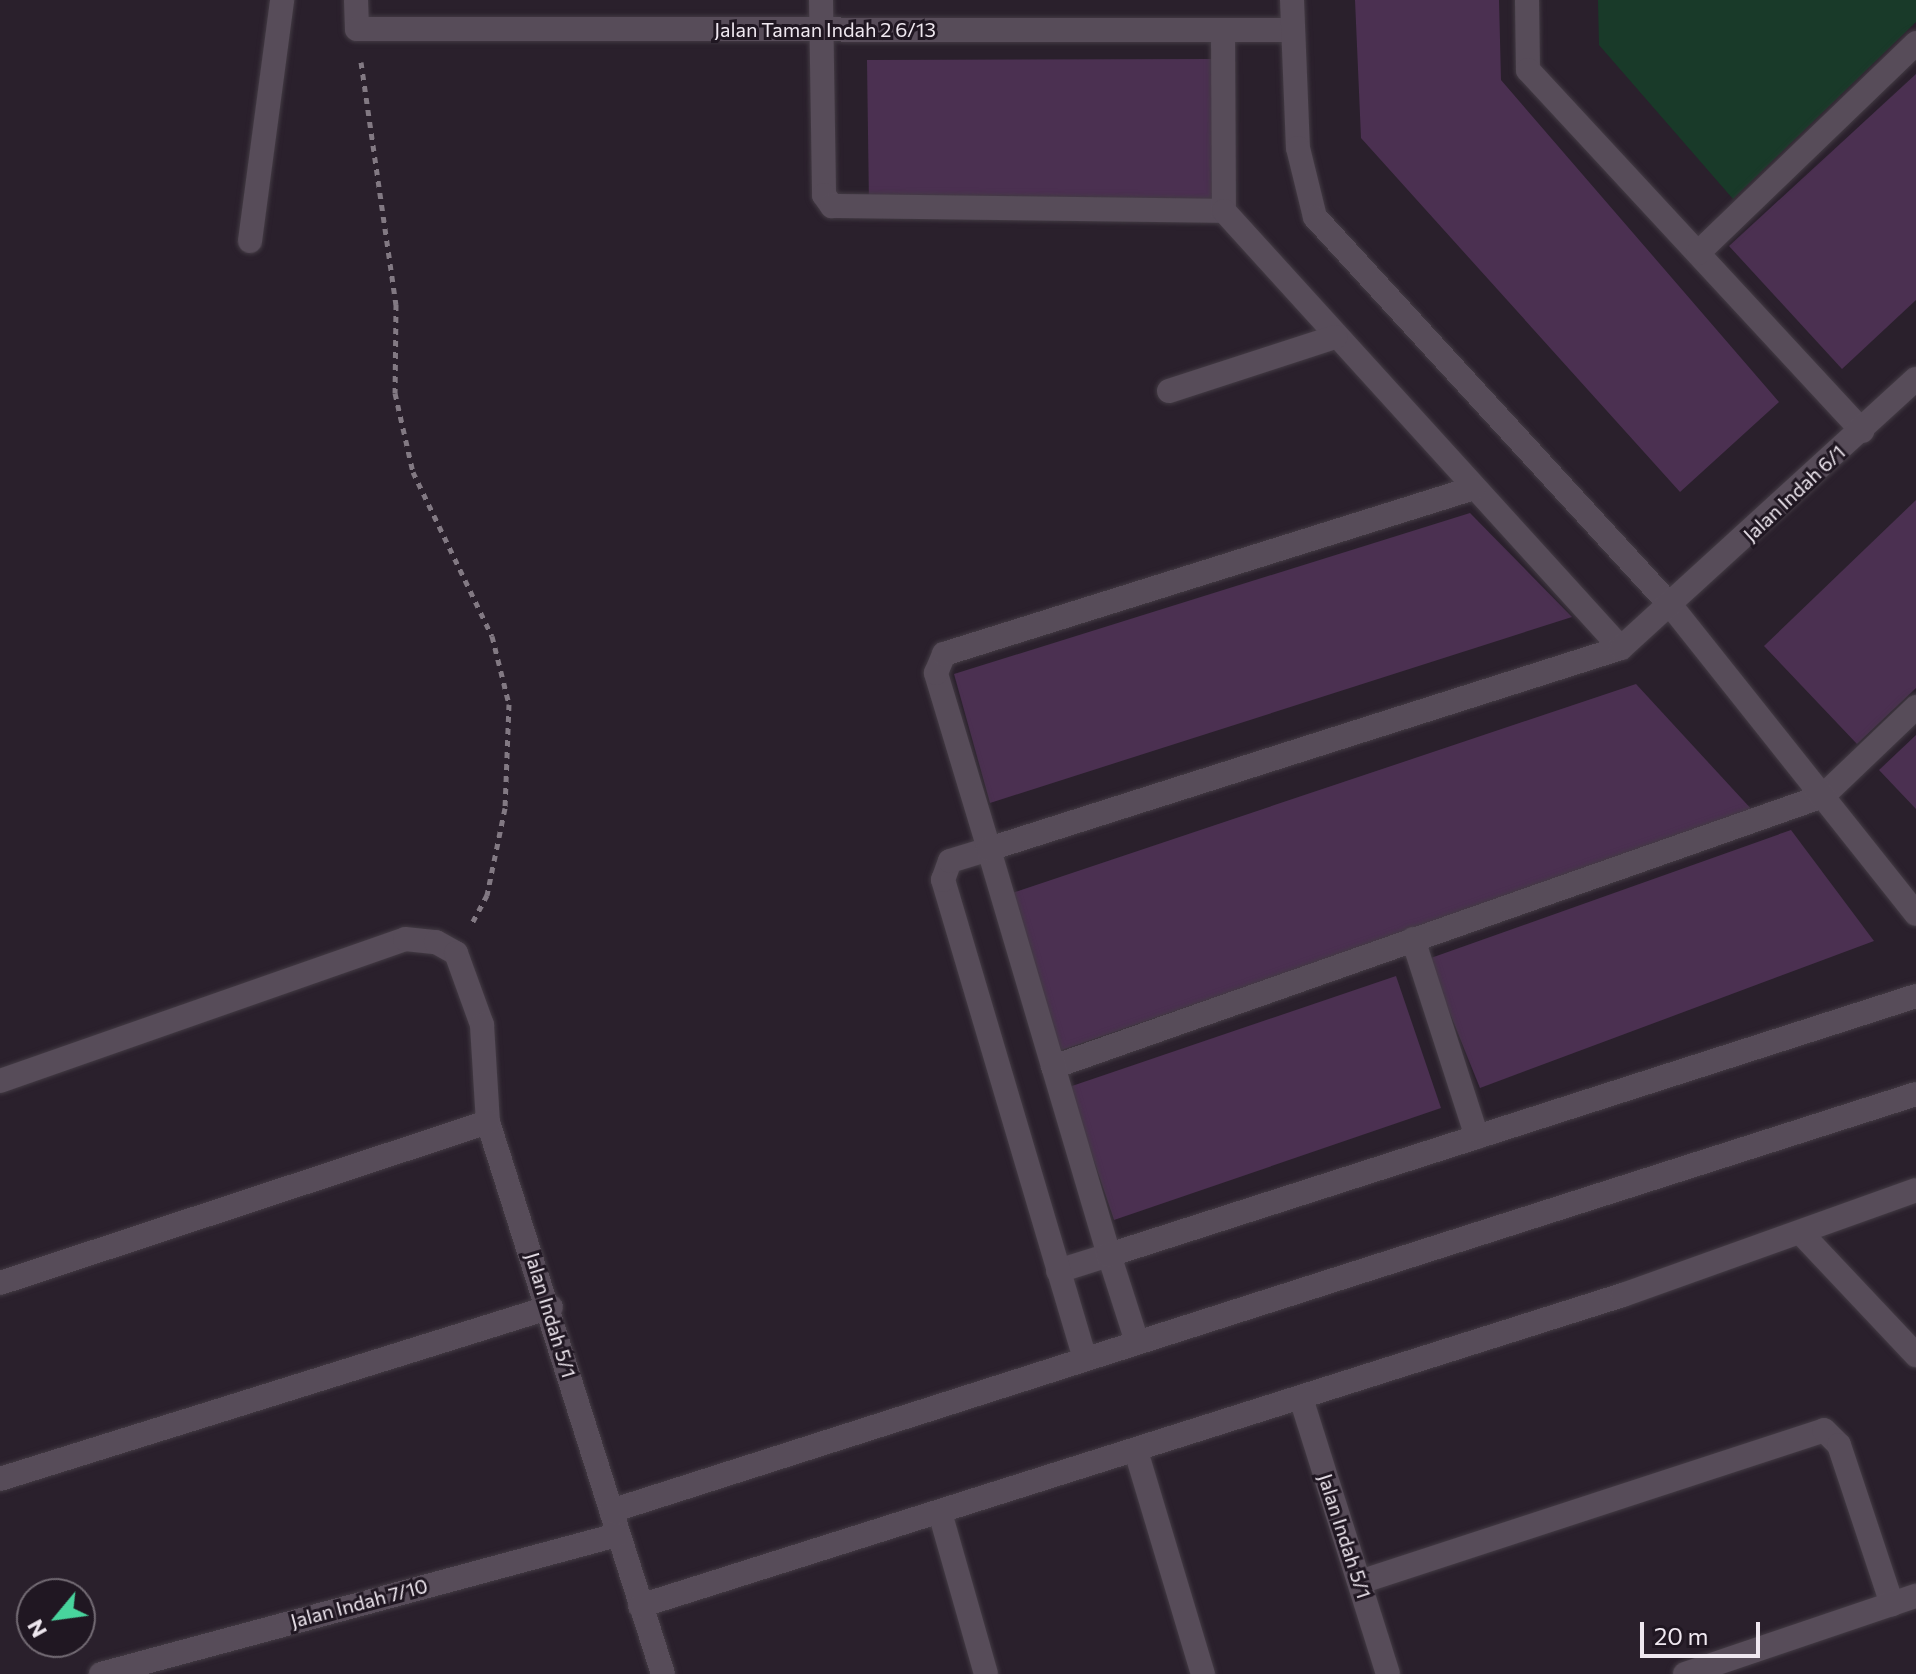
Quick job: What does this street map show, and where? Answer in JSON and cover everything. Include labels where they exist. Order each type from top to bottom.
[{"type":"street","points":[[250,241],[282,0]]},
{"type":"street","points":[[356,0],[357,29]]},
{"type":"street","points":[[821,0],[824,195],[840,210],[1224,211]]},
{"type":"street","points":[[1292,0],[1298,148],[1315,217],[1672,607],[1916,914]]},
{"type":"street","points":[[1527,0],[1528,70],[1862,431]]},
{"type":"street","name":"Jalan Taman Indah 2 6/13","points":[[357,29],[1293,30]]},
{"type":"street","points":[[1085,1359],[943,880],[950,861],[1621,648],[1335,337],[1224,211],[1223,30]]},
{"type":"street","points":[[1698,253],[1916,43]]},
{"type":"street","points":[[1169,391],[1335,337]]},
{"type":"street","name":"Jalan Indah 6/1","points":[[1621,648],[1672,607],[1916,379]]},
{"type":"street","points":[[1137,1342],[936,673],[944,654],[1474,488]]},
{"type":"street","points":[[1053,1067],[1823,796],[1916,707]]},
{"type":"street","points":[[0,1081],[405,939],[436,942],[456,953]]},
{"type":"street","points":[[1413,939],[1477,1137]]},
{"type":"street","name":"Jalan Indah 5/1","points":[[456,953],[482,1025],[488,1122],[551,1307],[617,1535],[663,1674]]},
{"type":"street","points":[[1058,1271],[1916,996]]},
{"type":"street","points":[[611,1511],[1916,1094]]},
{"type":"street","points":[[0,1283],[488,1122]]},
{"type":"street","points":[[640,1606],[941,1516],[1801,1233],[1916,1190]]},
{"type":"street","points":[[1801,1233],[1916,1355]]},
{"type":"street","points":[[0,1479],[551,1307]]},
{"type":"street","name":"Jalan Indah 5/1","points":[[1301,1398],[1388,1674]]},
{"type":"street","points":[[1360,1582],[1824,1430],[1839,1445],[1892,1604]]},
{"type":"street","points":[[1136,1451],[1203,1674]]},
{"type":"street","points":[[941,1516],[986,1674]]},
{"type":"street","name":"Jalan Indah 7/10","points":[[101,1674],[617,1535]]},
{"type":"street","points":[[1685,1674],[1916,1596]]},
{"type":"path","points":[[357,29],[396,304],[395,393],[413,472],[492,636],[509,704],[505,808],[487,895],[456,953]]},
{"type":"green space","points":[[1598,0],[1916,0],[1916,22],[1733,199],[1599,45]]},
{"type":"building","points":[[1355,0],[1499,0],[1501,80],[1779,402],[1680,492],[1361,138]]},
{"type":"building","points":[[1213,59],[1214,205],[869,206],[867,60]]},
{"type":"building","points":[[1916,74],[1916,300],[1842,369],[1729,246]]},
{"type":"building","points":[[1916,500],[1916,688],[1857,744],[1764,646]]},
{"type":"building","points":[[1470,513],[1572,617],[990,803],[954,674]]},
{"type":"building","points":[[1636,684],[1754,812],[1059,1051],[1009,894]]},
{"type":"building","points":[[1916,735],[1916,809],[1879,770]]},
{"type":"building","points":[[1791,830],[1874,941],[1480,1088],[1428,959]]},
{"type":"building","points":[[1396,976],[1441,1108],[1114,1220],[1069,1087]]}]
